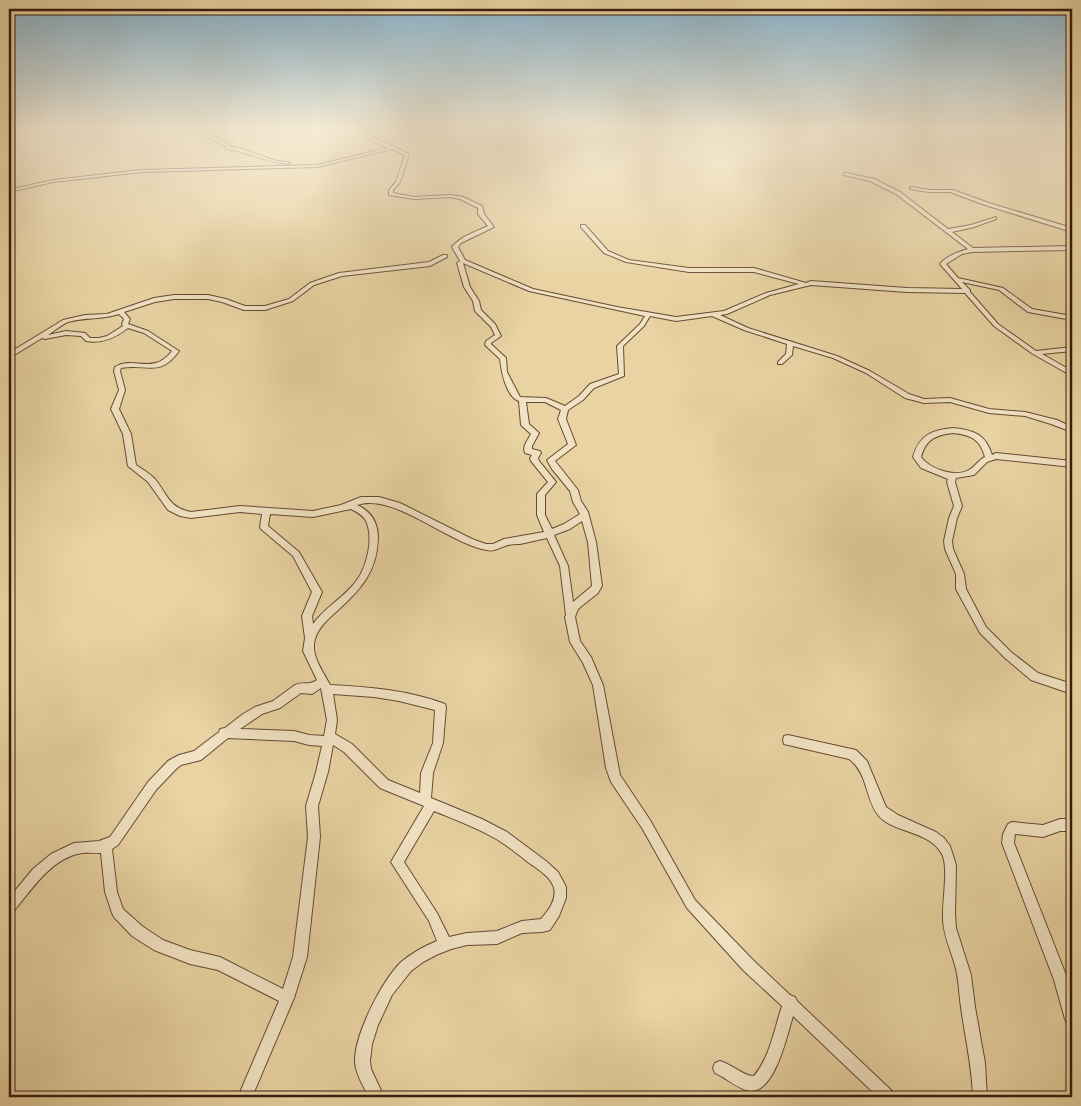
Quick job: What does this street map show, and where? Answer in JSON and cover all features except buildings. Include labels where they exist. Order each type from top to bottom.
[{"type":"street","points":[[9,191],[56,181]]},
{"type":"street","points":[[398,181],[391,190],[391,194],[414,198],[456,197],[480,207],[481,214],[490,227],[471,235],[457,244],[455,249],[463,261],[531,290],[648,315],[676,318],[725,313],[761,297],[804,284]]},
{"type":"street","points":[[873,181],[895,191],[972,250]]},
{"type":"street","points":[[912,188],[929,191],[951,191],[1072,230]]},
{"type":"street","points":[[947,230],[972,226],[994,218]]},
{"type":"street","points":[[583,226],[606,252],[628,261],[689,270],[754,270],[804,284],[968,291]]},
{"type":"street","points":[[1072,248],[972,250],[960,253],[944,262],[955,279],[968,291],[981,310],[996,325],[1035,353],[1072,374]]},
{"type":"street","points":[[9,356],[65,321],[121,313],[154,300],[184,296],[217,298],[244,308],[271,307],[291,300],[318,280],[341,274],[430,264],[445,256]]},
{"type":"street","points":[[463,261],[460,263],[460,268],[465,276],[464,281],[468,292],[477,303],[479,312],[496,329],[498,336],[488,342],[488,345],[502,358],[504,372],[513,392],[518,399],[546,400],[565,409]]},
{"type":"street","points":[[955,279],[1001,289],[1030,310],[1072,318]]},
{"type":"street","points":[[121,313],[127,319],[125,324],[127,326]]},
{"type":"street","points":[[570,613],[597,586],[595,560],[585,515],[577,502],[574,490],[551,460],[572,445],[562,419],[565,409],[581,398],[592,386],[622,375],[619,351],[621,342],[642,324],[648,315]]},
{"type":"street","points":[[714,315],[730,324],[827,354],[853,365],[907,396],[924,401],[950,400],[989,411],[1024,414],[1054,422],[1072,430]]},
{"type":"street","points":[[38,338],[76,333],[83,334],[88,340],[95,341],[111,337],[127,326]]},
{"type":"street","points":[[127,326],[146,332],[176,351],[167,360],[156,366],[122,366],[117,369],[122,390],[114,409],[127,434],[132,466],[150,479],[170,508],[184,514],[211,514],[234,510],[313,514],[344,506],[361,499],[392,502],[460,537],[491,548],[498,547],[504,542],[516,542],[565,529],[585,515]]},
{"type":"street","points":[[780,363],[789,355],[790,344]]},
{"type":"street","points":[[1035,353],[1072,350]]},
{"type":"street","points":[[522,399],[525,425],[535,433],[528,446],[528,451],[537,453],[534,458],[535,462],[552,482],[551,485],[542,491],[540,510],[542,520],[564,566],[574,642],[587,660],[598,685],[605,736],[615,778],[646,824],[691,904],[742,958],[888,1097]]},
{"type":"street","points":[[989,458],[984,442],[973,435],[949,431],[934,434],[922,442],[918,449],[917,457],[924,466],[951,477],[971,473],[989,458],[1003,456],[1072,464]]},
{"type":"street","points":[[951,477],[958,506],[953,518],[948,541],[960,574],[961,590],[972,613],[982,630],[1022,668],[1035,677],[1072,689]]},
{"type":"street","points":[[310,638],[322,618],[337,607],[353,591],[361,581],[367,568],[373,538],[371,521],[361,510],[352,506],[344,506]]},
{"type":"street","points":[[245,1097],[287,998],[300,956],[314,837],[312,806],[330,739],[332,720],[324,686],[308,652],[310,638],[307,616],[317,592],[296,554],[264,528],[266,511]]},
{"type":"street","points":[[9,908],[30,882],[56,858],[74,849],[106,847],[122,831],[152,786],[180,760],[197,756],[247,717],[259,710],[276,705],[299,688],[324,686],[391,695],[441,707],[439,736],[427,773],[429,803],[397,862],[433,917],[446,945]]},
{"type":"street","points":[[224,734],[294,736],[310,740],[330,739],[348,748],[384,784],[478,823],[503,836],[527,852],[554,876],[560,887],[560,898],[555,912],[545,925],[522,928],[504,936],[483,937],[446,945],[415,958],[401,970],[380,1004],[364,1043],[361,1064],[367,1081],[377,1097]]},
{"type":"street","points":[[788,740],[852,754],[858,758],[871,782],[882,811],[930,836],[946,848],[951,860],[948,920],[963,966],[968,1008],[979,1067],[980,1097]]},
{"type":"street","points":[[1072,824],[1043,830],[1012,828],[1008,842],[1061,980],[1072,1019]]},
{"type":"street","points":[[106,847],[111,892],[118,913],[137,931],[159,945],[190,957],[220,964],[287,998]]},
{"type":"street","points":[[720,1068],[726,1069],[750,1084],[758,1084],[773,1059],[790,1002]]}]
